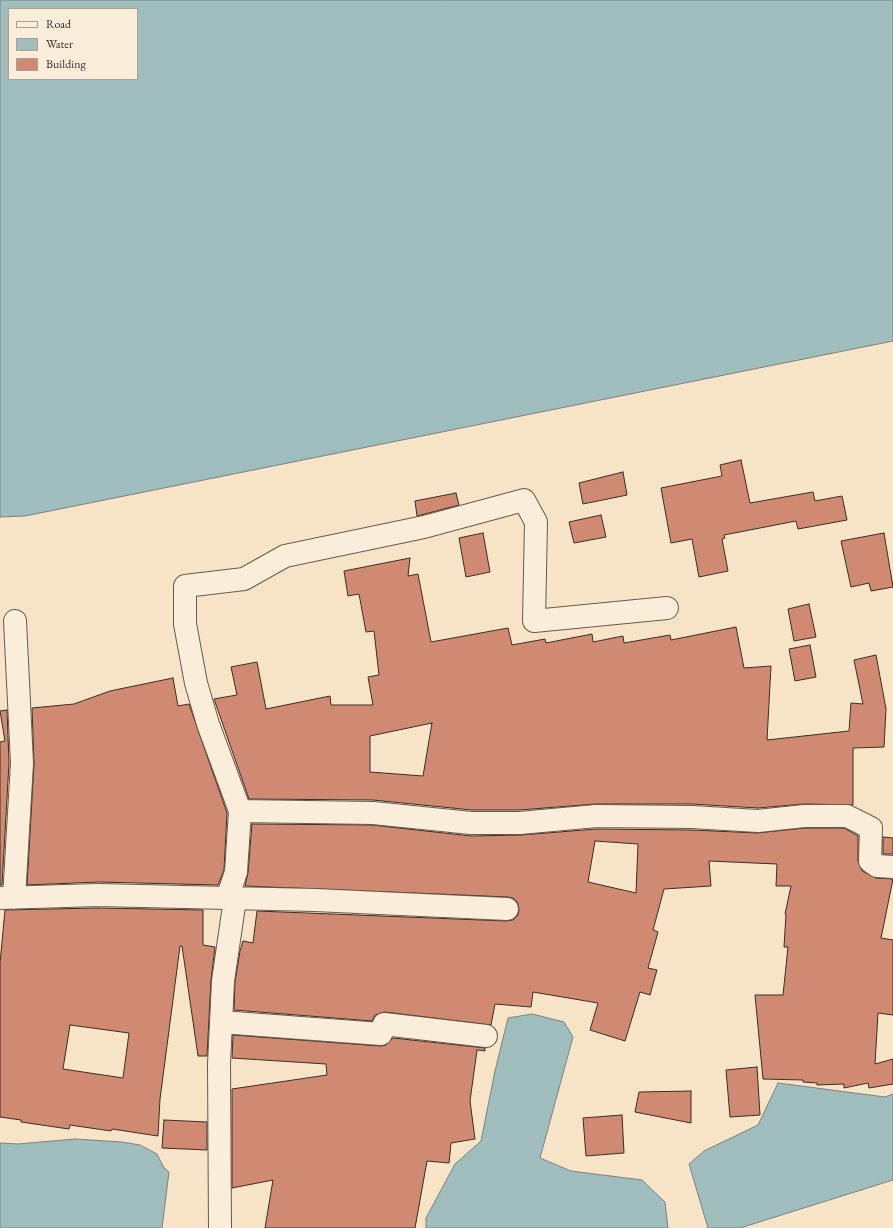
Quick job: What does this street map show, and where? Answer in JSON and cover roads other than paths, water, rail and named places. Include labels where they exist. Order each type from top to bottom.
[{"type":"street","points":[[220,1228],[219,1064],[221,1022],[223,981],[231,899],[236,872],[240,811],[208,724],[196,683],[184,624],[185,586],[244,579],[285,556],[424,527],[524,500],[536,522],[534,621],[667,608]]},
{"type":"street","points":[[15,621],[22,763],[7,898],[98,895],[315,900],[507,909]]},
{"type":"street","points":[[240,811],[373,813],[471,823],[520,823],[596,816],[692,817],[758,821],[804,816],[847,816],[871,828],[870,861],[877,866],[893,867]]},
{"type":"street","points":[[221,1022],[381,1034],[384,1024],[486,1036]]},
{"type":"water","points":[[0,0],[893,0],[893,341],[25,516],[0,517]]},
{"type":"water","points":[[532,1014],[564,1022],[573,1037],[540,1158],[571,1171],[642,1180],[665,1202],[668,1228],[426,1228],[426,1218],[455,1164],[481,1141],[495,1071],[508,1018]]},
{"type":"water","points":[[778,1083],[885,1097],[893,1094],[893,1180],[740,1228],[708,1228],[689,1164],[704,1151],[758,1125]]},
{"type":"water","points":[[75,1139],[122,1142],[140,1145],[157,1154],[164,1168],[169,1172],[162,1228],[0,1228],[0,1143],[18,1144]]}]
